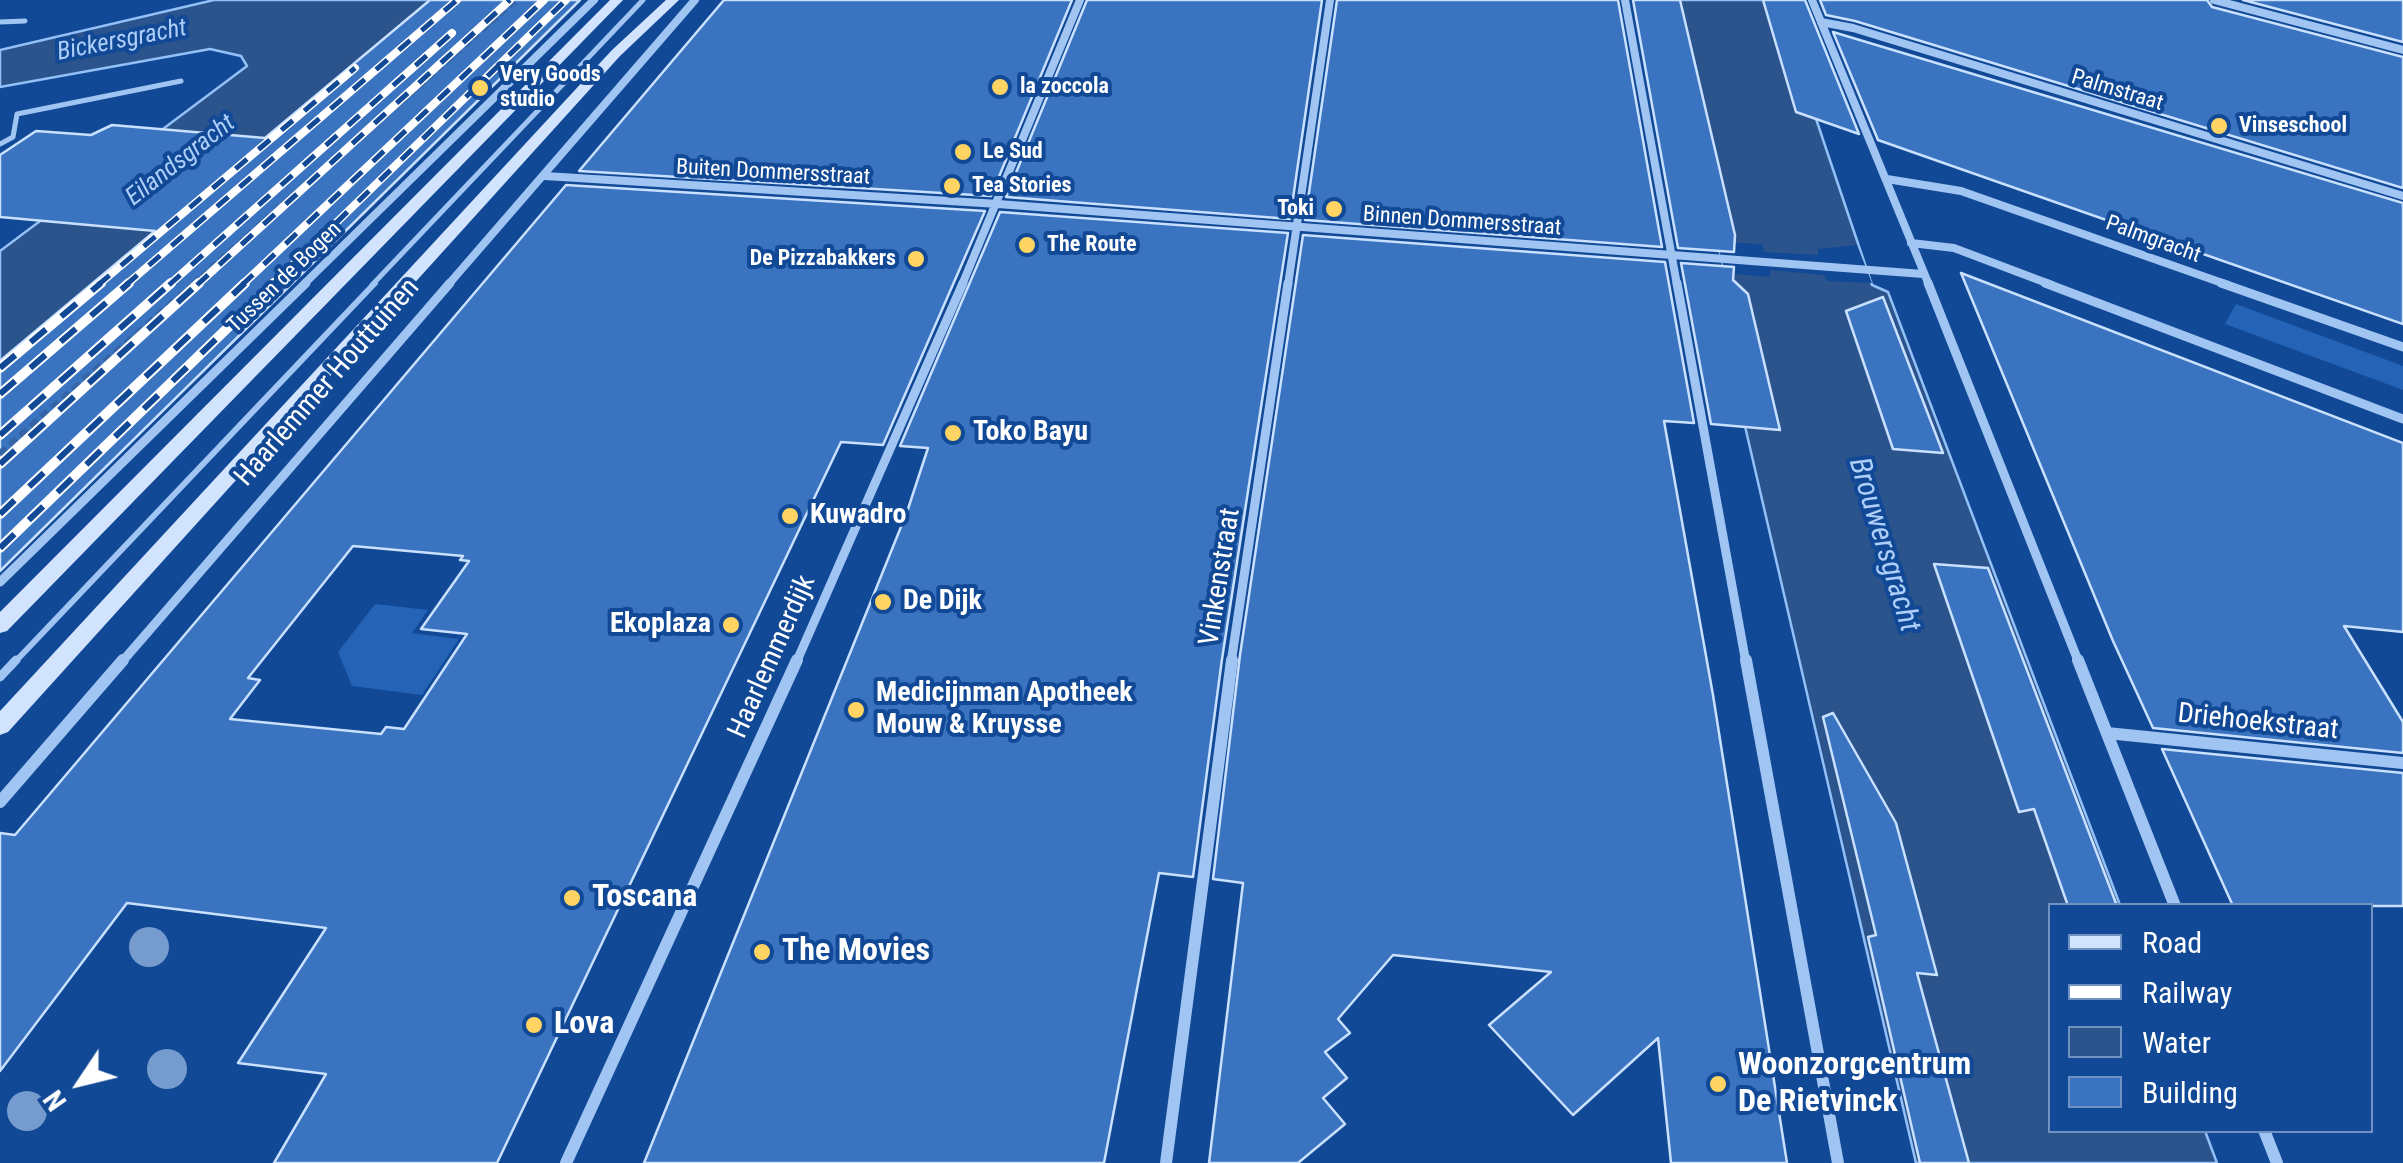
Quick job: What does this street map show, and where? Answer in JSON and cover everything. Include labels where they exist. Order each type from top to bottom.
[{"type":"street","name":"Tussen de Bogen","points":[[0,582],[594,0]]},
{"type":"street","name":"Haarlemmer Houttuinen","points":[[0,625],[617,0]]},
{"type":"street","name":"Haarlemmer Houttuinen","points":[[0,726],[616,53],[674,0]]},
{"type":"street","name":"Haarlemmer Houttuinen","points":[[0,802],[696,0]]},
{"type":"street","name":"Haarlemmerdijk","points":[[566,1163],[812,628],[998,204],[1080,0]]},
{"type":"street","name":"Vinkenstraat","points":[[1166,1163],[1230,671],[1330,0]]},
{"type":"street","points":[[1624,0],[1838,1163]]},
{"type":"street","points":[[1812,0],[1887,179],[2174,903]]},
{"type":"street","points":[[2214,0],[2403,50]]},
{"type":"street","name":"Palmstraat","points":[[1820,22],[1853,28],[2403,196]]},
{"type":"street","name":"Buiten Dommersstraat","points":[[545,176],[998,204]]},
{"type":"street","name":"Palmgracht","points":[[1887,179],[1961,191],[2403,347]]},
{"type":"street","name":"Binnen Dommersstraat","points":[[998,204],[1923,274]]},
{"type":"street","points":[[1911,243],[1954,248],[2403,419]]},
{"type":"street","name":"Driehoekstraat","points":[[2107,733],[2403,763]]},
{"type":"street","points":[[2265,1133],[2277,1163]]},
{"type":"lane","name":"Haarlemmer Houttuinen","points":[[0,677],[643,0]]},
{"type":"lane","points":[[0,22],[25,21]]},
{"type":"lane","points":[[0,144],[13,137],[17,114],[181,81]]},
{"type":"shaded area","points":[[2236,304],[2403,366],[2403,390],[2225,324]]},
{"type":"shaded area","points":[[375,604],[428,610],[412,633],[459,639],[422,695],[352,686],[338,652]]},
{"type":"water","points":[[214,0],[481,0],[0,431],[0,251],[247,66],[241,56],[210,49],[0,87],[0,50]]},
{"type":"water","name":"Brouwersgracht","points":[[1659,0],[1776,0],[1872,285],[1888,292],[2119,903],[2048,903],[2048,1133],[2206,1133],[2217,1163],[1916,1163],[1712,284],[1725,273]]},
{"type":"pier","points":[[1717,242],[1762,244],[1764,252],[1818,255],[1818,249],[1857,245],[1872,283],[1827,281],[1824,275],[1770,270],[1770,277],[1725,273]]},
{"type":"building","points":[[430,0],[580,0],[0,571],[0,361],[155,231],[0,217],[0,155],[36,131],[91,135],[112,125],[265,138]]},
{"type":"building","points":[[724,0],[1072,0],[991,196],[579,171]]},
{"type":"building","points":[[1087,0],[1322,0],[1290,219],[1006,197]]},
{"type":"building","points":[[1337,0],[1618,0],[1662,247],[1305,220]]},
{"type":"building","points":[[1633,0],[1680,0],[1735,235],[1734,252],[1678,248]]},
{"type":"building","points":[[1763,0],[1805,0],[1859,134],[1796,112]]},
{"type":"building","points":[[1820,0],[2207,0],[2212,7],[2403,57],[2403,188],[1826,15]]},
{"type":"building","points":[[2243,0],[2403,0],[2403,42]]},
{"type":"building","points":[[1833,32],[2403,203],[2403,324],[1878,140]]},
{"type":"building","points":[[566,185],[985,211],[883,445],[841,442],[497,1163],[274,1163],[326,1074],[238,1063],[326,928],[127,903],[0,1071],[0,833],[15,835]],"holes":[[[353,546],[463,556],[460,560],[469,561],[421,629],[467,634],[404,729],[386,727],[381,734],[230,719],[260,680],[248,678]]]},
{"type":"building","points":[[1000,212],[1288,233],[1222,659],[1193,877],[1159,873],[1104,1163],[644,1163],[907,512],[928,448],[900,446]]},
{"type":"building","points":[[1303,235],[1665,262],[1694,423],[1664,421],[1713,695],[1787,1163],[1671,1163],[1658,1038],[1573,1115],[1489,1025],[1551,972],[1393,955],[1338,1019],[1350,1033],[1325,1052],[1347,1078],[1323,1098],[1345,1124],[1298,1163],[1209,1163],[1243,883],[1213,879],[1240,655]]},
{"type":"building","points":[[1681,263],[1734,267],[1733,280],[1748,294],[1780,430],[1711,424]]},
{"type":"building","points":[[1961,273],[2403,443],[2403,632],[2344,626],[2403,722],[2403,753],[2153,728],[2113,641]]},
{"type":"building","points":[[1883,297],[1943,453],[1893,449],[1846,311]]},
{"type":"building","points":[[1934,564],[1988,568],[2116,903],[2067,903],[2034,809],[2019,812]]},
{"type":"building","points":[[1833,713],[1896,823],[1937,975],[1917,973],[1969,1163],[1920,1163],[1868,937],[1876,935],[1823,717]]},
{"type":"building","points":[[2162,749],[2403,773],[2403,906],[2232,903]]},
{"type":"tunnel","points":[[194,285],[514,0]]},
{"type":"tunnel","points":[[0,455],[197,283]]},
{"type":"railway","points":[[126,285],[457,0]]},
{"type":"railway","points":[[197,285],[510,0]]},
{"type":"railway","points":[[242,285],[544,0]]},
{"type":"railway","points":[[272,285],[566,0]]},
{"type":"railway","points":[[169,285],[452,33]]},
{"type":"railway","points":[[98,285],[355,68]]},
{"type":"railway","points":[[0,368],[101,283]]},
{"type":"railway","points":[[0,394],[129,283]]},
{"type":"railway","points":[[0,435],[171,283]]},
{"type":"railway","points":[[0,464],[199,283]]},
{"type":"railway","points":[[0,514],[245,283]]},
{"type":"railway","points":[[0,548],[274,283]]},
{"type":"place","name":"la zoccola","points":[[1000,87]]},
{"type":"place","name":"Very Goods studio","points":[[480,88]]},
{"type":"place","name":"Vinseschool","points":[[2219,126]]},
{"type":"place","name":"Le Sud","points":[[963,152]]},
{"type":"place","name":"Tea Stories","points":[[952,186]]},
{"type":"place","name":"Toki","points":[[1334,209]]},
{"type":"place","name":"The Route","points":[[1027,245]]},
{"type":"place","name":"De Pizzabakkers","points":[[916,259]]},
{"type":"place","name":"Toko Bayu","points":[[953,433]]},
{"type":"place","name":"Kuwadro","points":[[790,516]]},
{"type":"place","name":"De Dijk","points":[[883,602]]},
{"type":"place","name":"Ekoplaza","points":[[731,625]]},
{"type":"place","name":"Medicijnman Apotheek Mouw & Kruysse","points":[[856,710]]},
{"type":"place","name":"Toscana","points":[[572,898]]},
{"type":"place","name":"The Movies","points":[[762,952]]},
{"type":"place","name":"Lova","points":[[534,1025]]},
{"type":"place","name":"Woonzorgcentrum De Rietvinck","points":[[1718,1084]]},
{"type":"water label","name":"Bickersgracht","points":[[122,41]]},
{"type":"water label","name":"Eilandsgracht","points":[[181,161]]}]
